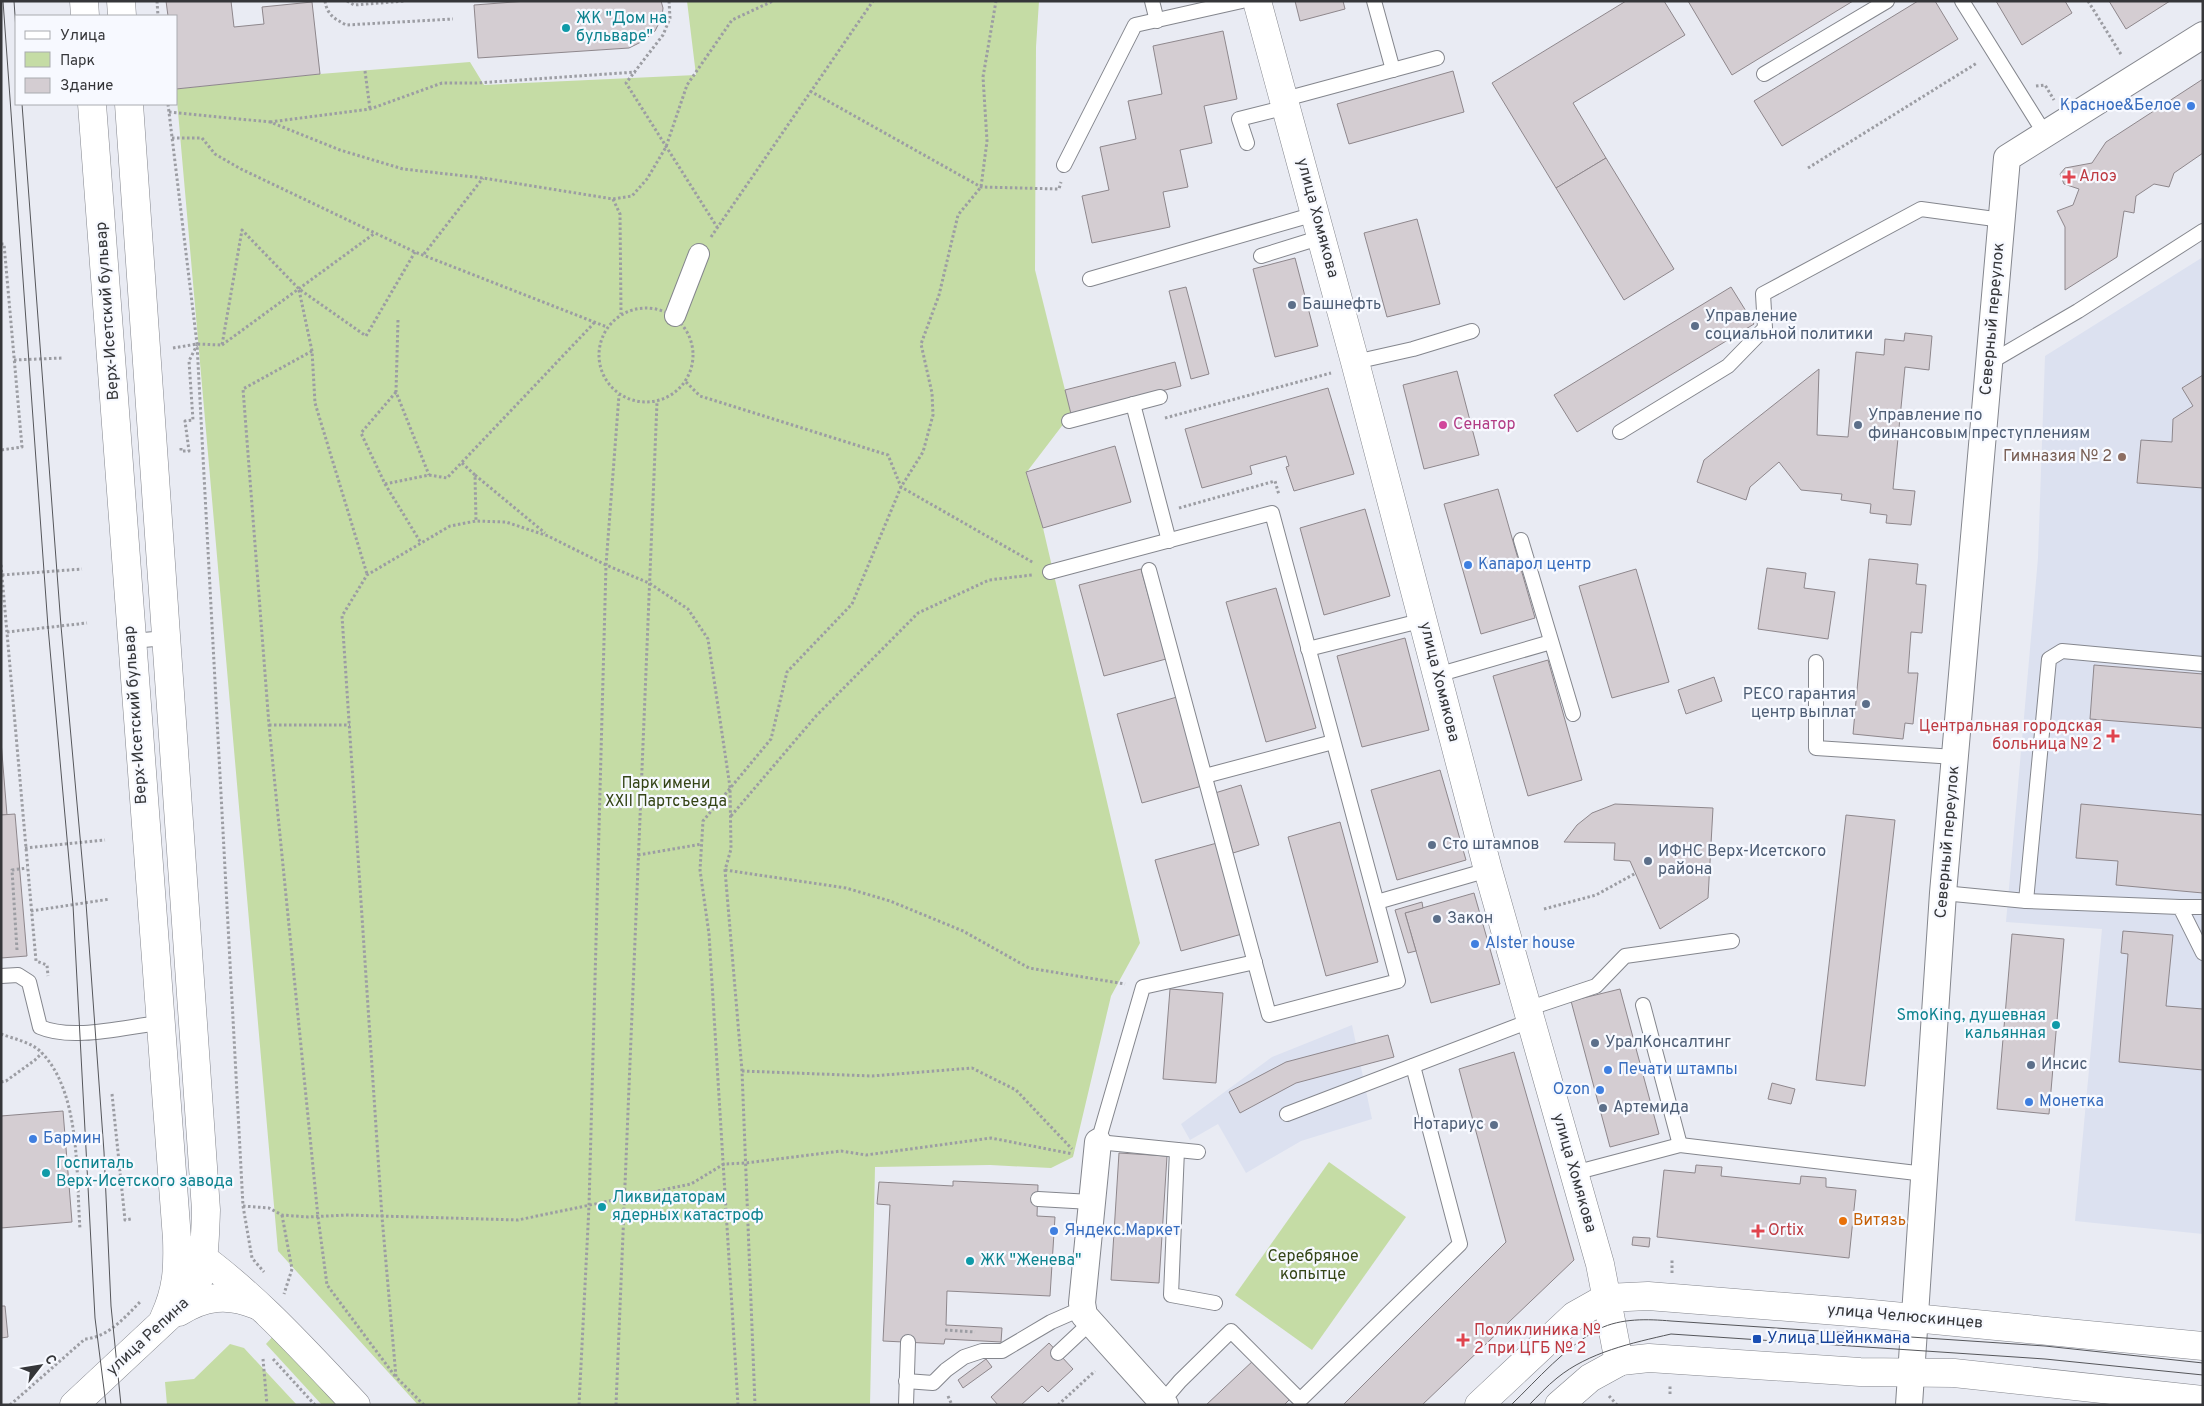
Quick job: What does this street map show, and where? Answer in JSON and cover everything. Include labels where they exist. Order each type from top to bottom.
[{"type":"main road","points":[[84,1],[85,15]]},
{"type":"main road","points":[[121,1],[122,15]]},
{"type":"main road","name":"улица Хомякова","points":[[1257,1],[1319,226],[1347,366],[1424,620],[1488,870],[1600,1264],[1619,1362]]},
{"type":"main road","name":"Верх-Исетский бульвар","points":[[92,105],[159,1023],[177,1238],[178,1271],[172,1301],[161,1324]]},
{"type":"main road","points":[[129,105],[206,1210],[204,1258]]},
{"type":"main road","points":[[206,1210],[214,1236],[223,1256],[270,1297],[356,1405]]},
{"type":"main road","points":[[177,1238],[204,1258],[270,1297]]},
{"type":"main road","name":"улица Репина","points":[[74,1405],[194,1293],[200,1278],[204,1258]]},
{"type":"main road","points":[[161,1324],[189,1306],[217,1296],[270,1297]]},
{"type":"main road","name":"улица Челюскинцев","points":[[1606,1298],[1648,1296],[1916,1318],[2203,1346]]},
{"type":"main road","points":[[1479,1405],[1574,1316],[1606,1298]]},
{"type":"main road","points":[[1559,1405],[1590,1378],[1619,1362],[1649,1358],[1850,1371],[1954,1373],[2203,1400]]},
{"type":"street","points":[[2045,134],[2203,35]]},
{"type":"street","name":"Северный переулок","points":[[1916,1318],[1943,893],[2007,158],[2045,134]]},
{"type":"street","points":[[674,316],[703,248]]},
{"type":"street","points":[[1087,1149],[1091,1202],[1087,1316],[1164,1403]]},
{"type":"street","points":[[1909,1405],[1916,1318]]},
{"type":"lane","points":[[1152,1],[1156,20]]},
{"type":"lane","points":[[1064,165],[1135,25],[1242,1]]},
{"type":"lane","points":[[1374,1],[1392,70]]},
{"type":"lane","points":[[1764,74],[1887,1]]},
{"type":"lane","points":[[1962,1],[2045,134]]},
{"type":"lane","points":[[1246,143],[1239,119],[1392,70],[1437,58]]},
{"type":"lane","points":[[1620,432],[1728,366],[1765,328],[1763,294],[1921,209],[2002,220]]},
{"type":"lane","points":[[1262,256],[1319,226]]},
{"type":"lane","points":[[1090,279],[1319,226]]},
{"type":"lane","points":[[1989,362],[2078,311],[2203,231]]},
{"type":"lane","points":[[1347,366],[1472,331]]},
{"type":"lane","points":[[1069,421],[1160,397]]},
{"type":"lane","points":[[1133,404],[1169,540]]},
{"type":"lane","points":[[1050,572],[1272,513],[1398,981],[1269,1015],[1150,570]]},
{"type":"lane","points":[[1521,540],[1573,714]]},
{"type":"lane","points":[[1308,649],[1424,620]]},
{"type":"lane","points":[[131,641],[167,638]]},
{"type":"lane","points":[[1437,675],[1551,642]]},
{"type":"lane","points":[[2026,901],[2049,659],[2062,652],[2203,664]]},
{"type":"lane","points":[[1816,662],[1816,748],[1955,757]]},
{"type":"lane","points":[[1205,776],[1333,742]]},
{"type":"lane","points":[[1377,902],[1488,870]]},
{"type":"lane","points":[[1943,893],[2026,901],[2203,907]]},
{"type":"lane","points":[[2180,907],[2203,952]]},
{"type":"lane","points":[[1287,1114],[1412,1066],[1596,986],[1626,956],[1732,940]]},
{"type":"lane","points":[[1198,1152],[1087,1149],[1143,987],[1255,962]]},
{"type":"lane","points":[[1,976],[18,974],[30,982],[40,1027],[52,1032],[82,1032],[159,1023]]},
{"type":"lane","points":[[1643,1005],[1680,1145]]},
{"type":"lane","points":[[1164,1403],[1180,1381],[1231,1331],[1300,1400],[1460,1244],[1412,1066]]},
{"type":"lane","points":[[1574,1172],[1680,1145],[1925,1174]]},
{"type":"lane","points":[[1177,1150],[1171,1294],[1215,1303]]},
{"type":"lane","points":[[1038,1199],[1091,1202]]},
{"type":"lane","points":[[1058,1353],[1087,1316]]},
{"type":"lane","points":[[906,1381],[933,1383],[946,1370],[964,1357],[982,1351],[1002,1351],[1051,1322],[1087,1316]]},
{"type":"lane","points":[[906,1405],[908,1342]]},
{"type":"lane","points":[[2202,1405],[2203,1400]]},
{"type":"path","points":[[157,1],[158,15]]},
{"type":"path","points":[[325,1],[326,10],[334,19],[346,25],[453,19]]},
{"type":"path","points":[[347,1],[354,5],[405,1]]},
{"type":"path","points":[[669,1],[670,18],[663,35],[626,83],[717,227]]},
{"type":"path","points":[[270,122],[340,150],[403,168],[483,178],[613,199],[632,196],[647,179],[666,147],[687,85],[732,20],[772,1]]},
{"type":"path","points":[[703,248],[873,1]]},
{"type":"path","points":[[738,1405],[709,934],[700,870],[703,821],[771,739],[787,672],[852,604],[901,487],[923,452],[933,415],[932,393],[920,344],[939,295],[958,215],[981,187],[987,141],[983,77],[996,1]]},
{"type":"path","points":[[2088,1],[2125,62]]},
{"type":"path","points":[[1808,168],[1977,63]]},
{"type":"path","points":[[365,71],[370,109]]},
{"type":"path","points":[[169,112],[270,122],[370,109],[442,83],[477,83],[636,72]]},
{"type":"path","points":[[2035,86],[2045,85],[2057,105]]},
{"type":"path","points":[[810,91],[981,187],[1059,189],[1064,165]]},
{"type":"path","points":[[168,105],[197,344],[243,1206],[252,1258],[265,1272]]},
{"type":"path","points":[[172,138],[202,138],[215,154],[241,169],[415,252],[607,327]]},
{"type":"path","points":[[424,254],[483,178]]},
{"type":"path","points":[[613,199],[620,214],[621,314]]},
{"type":"path","points":[[222,345],[242,230],[299,289],[366,336],[415,252]]},
{"type":"path","points":[[173,348],[197,344],[222,345],[375,233]]},
{"type":"path","points":[[1,244],[4,244],[22,447],[1,450]]},
{"type":"path","points":[[299,289],[312,351],[315,403],[367,574]]},
{"type":"path","points":[[639,308],[658,308],[674,316],[687,330],[694,347],[693,365],[686,382],[673,395],[657,402],[637,402],[619,395],[606,381],[599,363],[600,344],[607,327],[621,314],[639,308]]},
{"type":"path","points":[[398,320],[396,392],[429,475]]},
{"type":"path","points":[[385,484],[429,475],[447,478],[595,322]]},
{"type":"path","points":[[180,442],[181,451],[189,451],[185,421],[193,420],[189,361],[197,344]]},
{"type":"path","points":[[312,351],[243,389],[269,725],[318,1218],[327,1285],[396,1377],[424,1405]]},
{"type":"path","points":[[14,360],[62,358]]},
{"type":"path","points":[[1138,425],[1347,366]]},
{"type":"path","points":[[686,382],[700,396],[888,455],[901,487],[1050,572]]},
{"type":"path","points":[[396,392],[361,433],[385,484],[421,543]]},
{"type":"path","points":[[579,1405],[589,1206],[606,565],[619,395]]},
{"type":"path","points":[[616,1405],[657,402]]},
{"type":"path","points":[[462,463],[548,536]]},
{"type":"path","points":[[475,475],[476,521]]},
{"type":"path","points":[[396,1377],[382,1217],[342,616],[367,574],[450,526],[476,521],[506,522],[548,536],[606,565],[649,582],[688,609],[708,639],[730,787],[731,849],[725,870],[742,1071],[755,1405]]},
{"type":"path","points":[[1,565],[36,961],[47,966],[49,984]]},
{"type":"path","points":[[2,575],[82,569]]},
{"type":"path","points":[[730,816],[816,716],[918,613],[989,580],[1050,572]]},
{"type":"path","points":[[7,632],[87,623]]},
{"type":"path","points":[[269,725],[350,725]]},
{"type":"path","points":[[25,848],[105,840]]},
{"type":"path","points":[[638,855],[702,844]]},
{"type":"path","points":[[17,950],[12,870],[27,868]]},
{"type":"path","points":[[725,870],[846,888],[890,901],[964,931],[1029,968],[1143,987]]},
{"type":"path","points":[[1544,909],[1596,895],[1636,874]]},
{"type":"path","points":[[31,911],[110,899]]},
{"type":"path","points":[[1,1034],[29,1044],[42,1053],[65,1090],[72,1113],[80,1229]]},
{"type":"path","points":[[1,1082],[6,1081],[42,1053]]},
{"type":"path","points":[[742,1071],[872,1076],[972,1068],[1016,1090],[1087,1149]]},
{"type":"path","points":[[112,1094],[124,1220],[131,1219]]},
{"type":"path","points":[[243,1206],[268,1208],[282,1215],[318,1218],[346,1215],[518,1220],[690,1184],[724,1164],[746,1163],[841,1150],[866,1155],[991,1138],[1087,1149]]},
{"type":"path","points":[[1077,1160],[1087,1149]]},
{"type":"path","points":[[270,1297],[284,1294],[292,1269],[282,1215]]},
{"type":"path","points":[[10,1405],[85,1339],[98,1338],[142,1301]]},
{"type":"path","points":[[268,1354],[315,1405]]},
{"type":"path","points":[[263,1359],[267,1405]]},
{"type":"path","points":[[1058,1405],[1095,1371]]},
{"type":"path","points":[[1612,1399],[1617,1405]]},
{"type":"shaded area","name":"Центральная городская больница № 2","points":[[2203,257],[2203,1234],[2075,1221],[2102,929],[2006,922],[2038,558],[2045,356]]},
{"type":"shaded area","points":[[1352,1025],[1372,1119],[1301,1141],[1246,1173],[1218,1124],[1190,1140],[1181,1124],[1272,1057]]},
{"type":"green space","name":"Парк имени XXII Партсъезда","points":[[687,1],[1039,1],[1036,47],[1035,270],[1071,414],[1026,473],[1043,528],[1140,943],[1111,996],[1073,1157],[1051,1168],[990,1165],[875,1167],[870,1405],[418,1405],[278,1251],[177,105],[178,89],[320,74],[470,62],[484,85],[696,75]]},
{"type":"green space","name":"Серебряное копытце","points":[[1329,1162],[1406,1217],[1312,1350],[1235,1295]]},
{"type":"green space","points":[[275,1334],[341,1405],[322,1405],[266,1344]]},
{"type":"green space","points":[[230,1344],[244,1348],[297,1405],[167,1405],[165,1382],[194,1379]]},
{"type":"building","points":[[166,1],[231,1],[234,27],[264,24],[262,7],[312,2],[320,74],[178,89],[178,15],[168,15]]},
{"type":"building","name":"ЖК \"Дом на бульваре\"","points":[[527,1],[661,1],[663,8],[662,17],[655,31],[643,41],[629,48],[478,58],[474,5]]},
{"type":"building","points":[[1295,1],[1343,1],[1345,9],[1300,21]]},
{"type":"building","points":[[1626,1],[1664,1],[1685,35],[1573,103],[1606,158],[1556,188],[1492,83]]},
{"type":"building","points":[[1688,1],[1853,1],[1732,75]]},
{"type":"building","points":[[1918,1],[1935,1],[1958,39],[1782,146],[1754,101]]},
{"type":"building","points":[[1996,1],[2065,1],[2072,13],[2022,45]]},
{"type":"building","points":[[2109,1],[2170,1],[2126,29]]},
{"type":"building","points":[[1223,31],[1237,99],[1204,106],[1212,143],[1180,150],[1188,187],[1163,192],[1170,227],[1092,243],[1082,196],[1109,190],[1100,147],[1136,139],[1128,101],[1162,94],[1153,46]]},
{"type":"building","points":[[1453,71],[1464,112],[1349,144],[1337,104]]},
{"type":"building","points":[[2203,79],[2203,153],[2174,173],[2169,187],[2154,184],[2136,196],[2134,213],[2124,211],[2117,257],[2065,290],[2065,227],[2057,211],[2073,205],[2079,189],[2064,184],[2060,174],[2065,168],[2092,163],[2106,142]]},
{"type":"building","points":[[1606,158],[1674,269],[1624,300],[1556,188]]},
{"type":"building","points":[[1417,219],[1440,304],[1387,317],[1364,233]]},
{"type":"building","points":[[1295,258],[1318,346],[1275,357],[1253,269]]},
{"type":"building","points":[[1186,287],[1209,374],[1191,379],[1169,291]]},
{"type":"building","points":[[1731,287],[1754,324],[1577,432],[1554,395]]},
{"type":"building","points":[[1905,333],[1932,336],[1929,370],[1905,367],[1893,489],[1915,491],[1911,525],[1886,523],[1887,515],[1870,513],[1871,504],[1841,500],[1842,494],[1801,490],[1779,462],[1750,487],[1746,500],[1697,482],[1704,460],[1819,369],[1817,435],[1848,437],[1856,352],[1884,355],[1885,339],[1904,341]]},
{"type":"building","points":[[1175,362],[1181,386],[1071,414],[1065,390]]},
{"type":"building","points":[[1457,371],[1479,455],[1424,469],[1403,385]]},
{"type":"building","points":[[2203,375],[2203,488],[2137,483],[2141,440],[2172,442],[2173,419],[2193,406],[2182,388]]},
{"type":"building","points":[[1328,388],[1354,474],[1294,491],[1286,467],[1289,466],[1286,456],[1250,466],[1252,474],[1202,488],[1185,429]]},
{"type":"building","points":[[1115,446],[1131,502],[1043,528],[1026,472]]},
{"type":"building","points":[[1498,489],[1535,618],[1481,634],[1444,504]]},
{"type":"building","points":[[1365,509],[1390,596],[1324,615],[1300,528]]},
{"type":"building","points":[[1869,559],[1918,564],[1916,584],[1926,585],[1922,633],[1911,632],[1908,673],[1918,673],[1913,724],[1905,723],[1903,739],[1853,734]]},
{"type":"building","points":[[1767,568],[1806,573],[1804,588],[1835,592],[1828,639],[1758,629]]},
{"type":"building","points":[[1141,569],[1166,659],[1104,676],[1079,585]]},
{"type":"building","points":[[1636,569],[1669,682],[1612,698],[1579,586]]},
{"type":"building","points":[[1276,588],[1316,728],[1266,742],[1226,602]]},
{"type":"building","points":[[1405,638],[1429,730],[1362,747],[1337,656]]},
{"type":"building","points":[[1548,660],[1582,780],[1528,796],[1493,676]]},
{"type":"building","points":[[2094,665],[2203,674],[2203,728],[2090,719]]},
{"type":"building","points":[[1714,677],[1722,701],[1686,714],[1678,690]]},
{"type":"building","points":[[1177,697],[1202,786],[1142,803],[1117,714]]},
{"type":"building","points":[[1,741],[7,815],[1,815]]},
{"type":"building","points":[[1440,770],[1466,860],[1397,880],[1371,790]]},
{"type":"building","points":[[1241,785],[1259,845],[1233,853],[1215,793]]},
{"type":"building","points":[[1615,804],[1713,808],[1708,898],[1660,929],[1630,861],[1614,860],[1615,843],[1564,842],[1577,825],[1592,813]]},
{"type":"building","points":[[2081,804],[2203,815],[2203,893],[2116,885],[2118,861],[2076,858]]},
{"type":"building","points":[[15,814],[27,956],[1,958],[1,815]]},
{"type":"building","points":[[1846,815],[1895,820],[1865,1086],[1816,1080]]},
{"type":"building","points":[[1340,822],[1378,962],[1326,976],[1288,837]]},
{"type":"building","points":[[1217,843],[1242,934],[1181,951],[1155,860]]},
{"type":"building","points":[[1474,893],[1500,984],[1431,1003],[1405,913]]},
{"type":"building","points":[[1422,902],[1423,908],[1405,913],[1416,951],[1408,953],[1395,910]]},
{"type":"building","points":[[2123,931],[2173,935],[2166,1006],[2203,1009],[2203,1070],[2119,1062],[2128,954],[2121,953]]},
{"type":"building","points":[[2012,934],[2064,939],[2049,1114],[1997,1109]]},
{"type":"building","points":[[1170,989],[1223,993],[1216,1083],[1163,1079]]},
{"type":"building","points":[[1620,989],[1659,1134],[1610,1147],[1571,1001]]},
{"type":"building","points":[[1388,1035],[1394,1057],[1296,1083],[1240,1113],[1229,1092],[1286,1062]]},
{"type":"building","points":[[1514,1052],[1574,1260],[1422,1405],[1343,1405],[1506,1242],[1459,1069]]},
{"type":"building","points":[[1772,1083],[1795,1089],[1791,1104],[1768,1099]]},
{"type":"building","points":[[63,1111],[72,1222],[1,1228],[1,1116]]},
{"type":"building","points":[[1119,1153],[1167,1156],[1159,1283],[1111,1280]]},
{"type":"building","points":[[1696,1165],[1722,1167],[1721,1176],[1800,1184],[1801,1176],[1826,1178],[1826,1187],[1856,1190],[1849,1258],[1657,1237],[1664,1170],[1695,1173]]},
{"type":"building","name":"ЖК \"Женева\"","points":[[953,1181],[1038,1185],[1037,1216],[1055,1217],[1050,1296],[947,1291],[946,1325],[1002,1328],[1001,1342],[945,1339],[944,1344],[883,1341],[890,1205],[877,1204],[879,1182],[953,1186]]},
{"type":"building","points":[[1633,1237],[1650,1238],[1649,1247],[1632,1245]]},
{"type":"building","points":[[1,1306],[5,1306],[8,1337],[1,1338]]},
{"type":"building","points":[[1049,1343],[1073,1369],[1048,1392],[1042,1386],[1021,1405],[998,1405],[991,1397]]},
{"type":"building","points":[[986,1359],[992,1367],[963,1388],[958,1380]]},
{"type":"building","points":[[1255,1359],[1293,1396],[1284,1405],[1206,1405]]},
{"type":"tram line","points":[[3,1],[48,627],[73,905],[95,1318],[106,1405]]},
{"type":"tram line","points":[[14,1],[15,16]]},
{"type":"tram line","points":[[22,105],[61,626],[86,903],[104,1152],[111,1306],[121,1405]]},
{"type":"tram line","points":[[1511,1405],[1552,1364],[1587,1336],[1607,1325],[1635,1320],[1662,1320],[2045,1346],[2203,1363]]},
{"type":"tram line","points":[[1529,1405],[1557,1378],[1583,1361],[1611,1350],[1671,1334],[2045,1359],[2203,1375]]},
{"type":"place","name":"ЖК \"Дом на бульваре\"","points":[[566,28]]},
{"type":"place","name":"Красное&Белое","points":[[2191,106]]},
{"type":"place","name":"Алоэ","points":[[2069,177]]},
{"type":"place","name":"Башнефть","points":[[1292,305]]},
{"type":"place","name":"Управление социальной политики","points":[[1695,326]]},
{"type":"place","name":"Сенатор","points":[[1443,425]]},
{"type":"place","name":"Управление по финансовым преступлениям","points":[[1858,425]]},
{"type":"place","name":"Гимназия № 2","points":[[2122,457]]},
{"type":"place","name":"Капарол центр","points":[[1468,565]]},
{"type":"place","name":"РЕСО гарантия центр выплат","points":[[1866,704]]},
{"type":"place","name":"Центральная городская больница № 2","points":[[2113,736]]},
{"type":"place","name":"Сто штампов","points":[[1432,845]]},
{"type":"place","name":"ИФНС Верх-Исетского района","points":[[1648,861]]},
{"type":"place","name":"Закон","points":[[1437,919]]},
{"type":"place","name":"Alster house","points":[[1475,944]]},
{"type":"place","name":"SmoKing, душевная кальянная","points":[[2056,1025]]},
{"type":"place","name":"УралКонсалтинг","points":[[1595,1043]]},
{"type":"place","name":"Инсис","points":[[2031,1065]]},
{"type":"place","name":"Печати штампы","points":[[1608,1070]]},
{"type":"place","name":"Ozon","points":[[1600,1090]]},
{"type":"place","name":"Монетка","points":[[2029,1102]]},
{"type":"place","name":"Артемида","points":[[1603,1108]]},
{"type":"place","name":"Нотариус","points":[[1494,1125]]},
{"type":"place","name":"Бармин","points":[[33,1139]]},
{"type":"place","name":"Госпиталь Верх-Исетского завода","points":[[46,1173]]},
{"type":"place","name":"Ликвидаторам ядерных катастроф","points":[[602,1207]]},
{"type":"place","name":"Витязь","points":[[1843,1221]]},
{"type":"place","name":"Яндекс.Маркет","points":[[1054,1231]]},
{"type":"place","name":"Ortix","points":[[1758,1231]]},
{"type":"place","name":"ЖК \"Женева\"","points":[[970,1261]]},
{"type":"place","name":"Улица Шейнкмана","points":[[1757,1339]]},
{"type":"place","name":"Поликлиника № 2 при ЦГБ № 2","points":[[1463,1340]]}]
